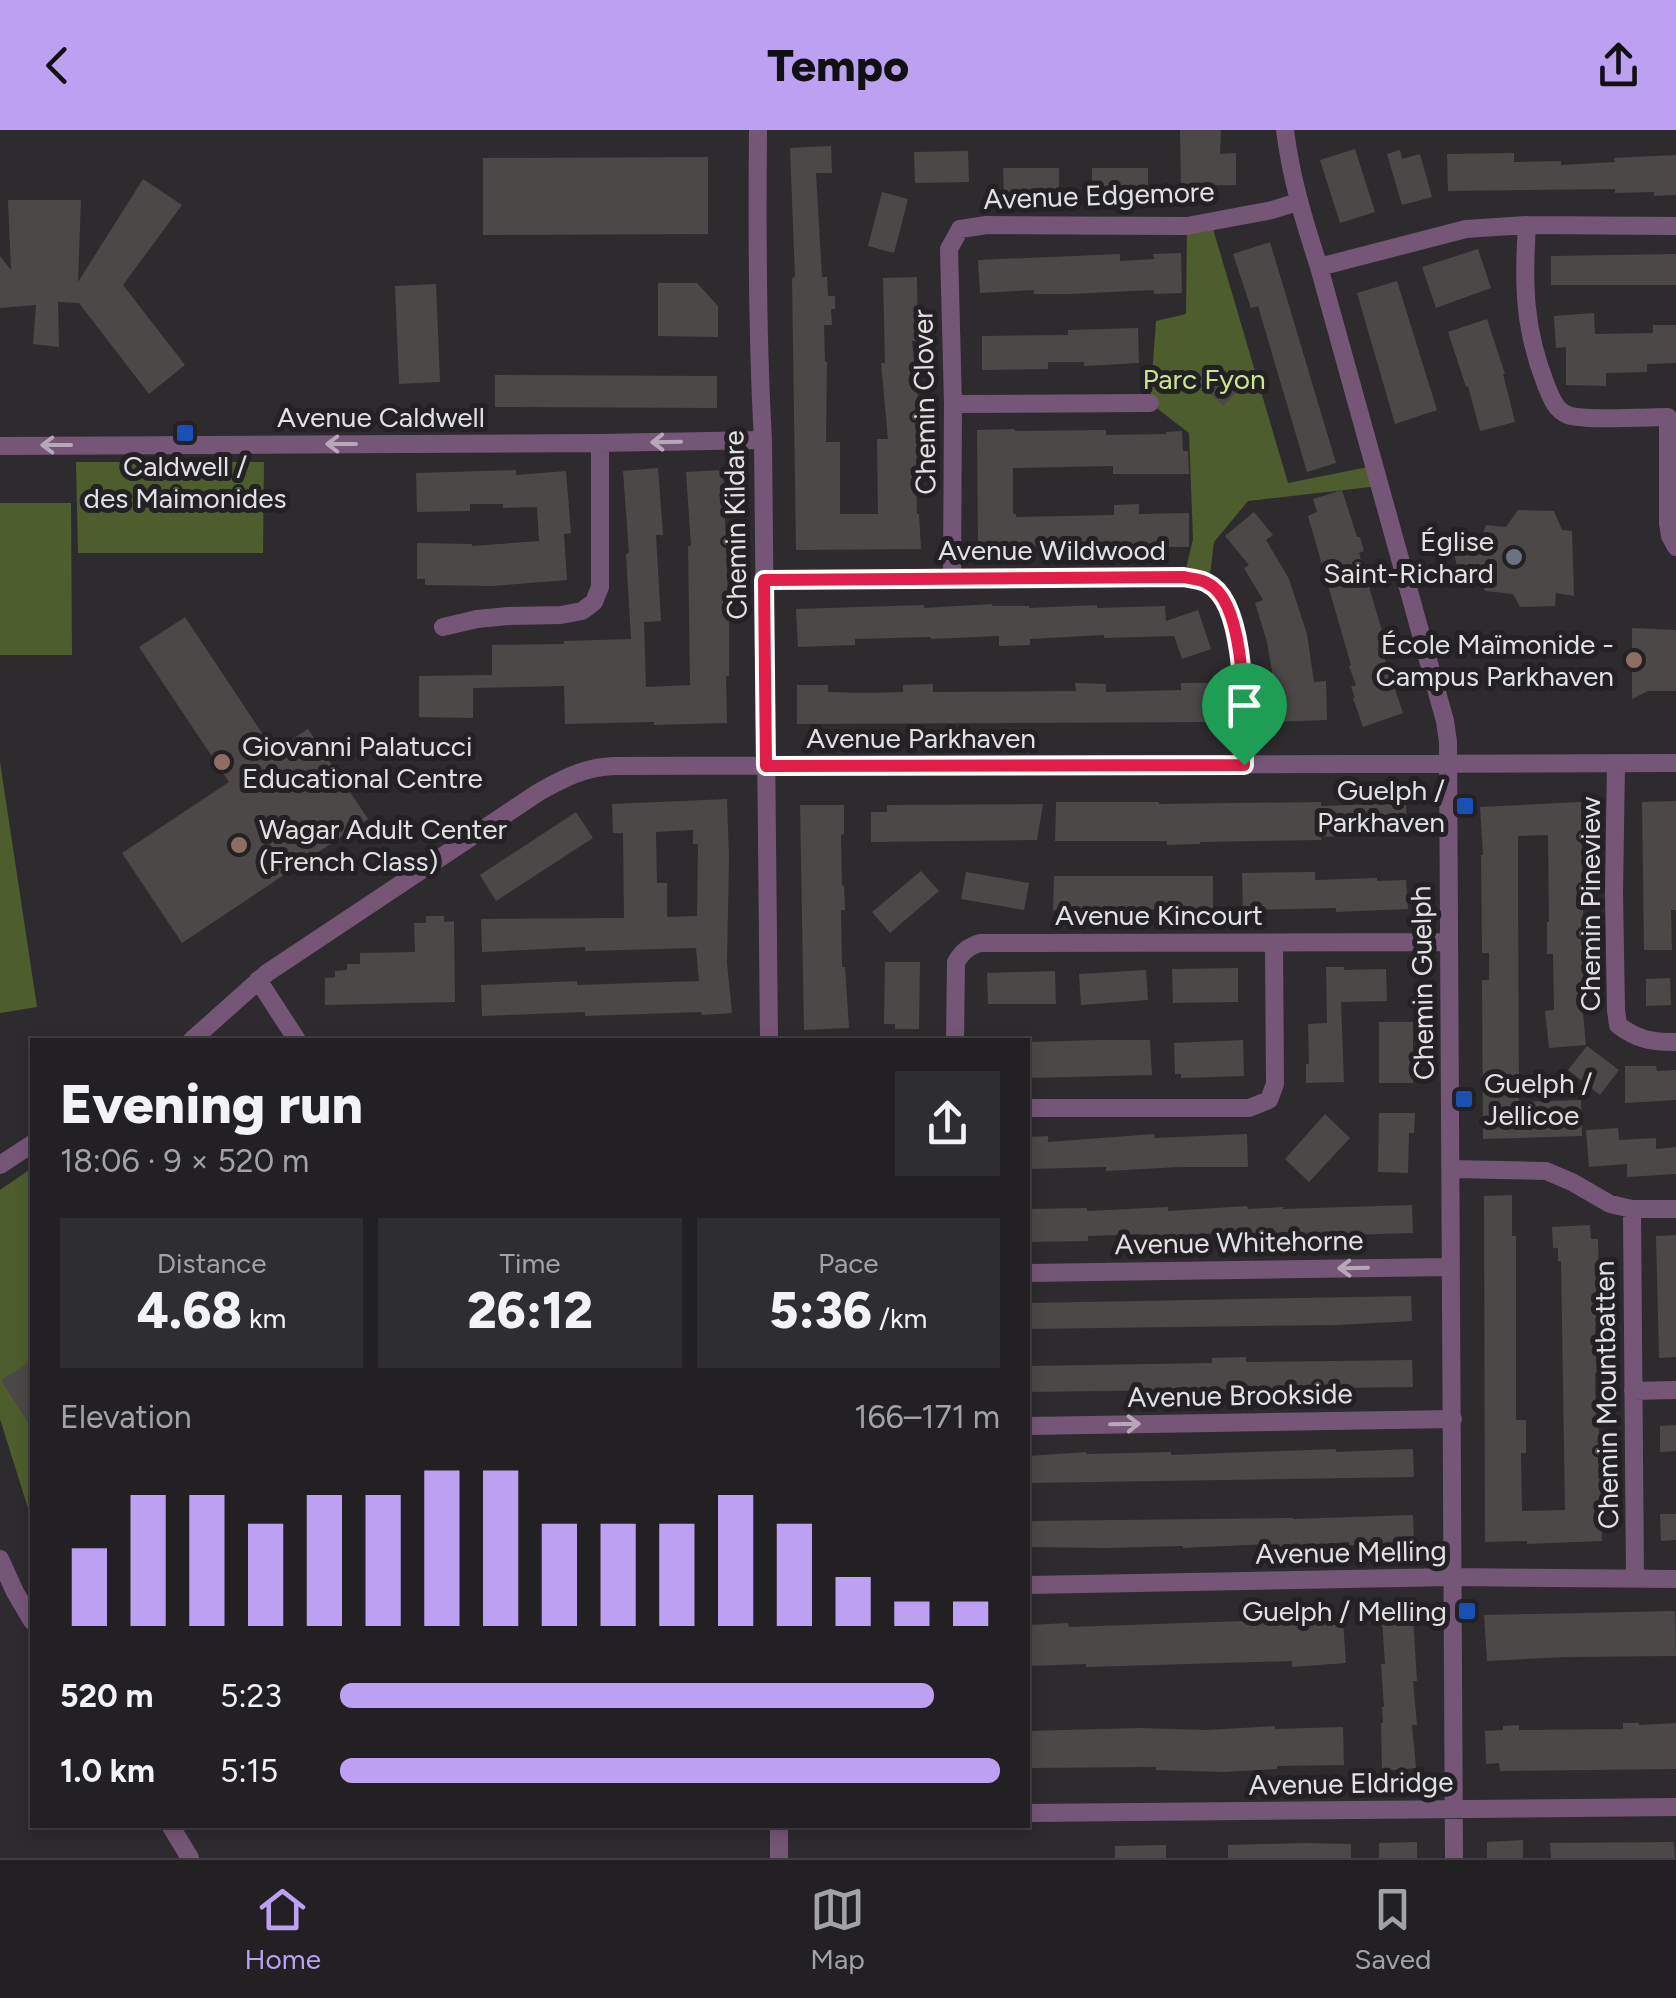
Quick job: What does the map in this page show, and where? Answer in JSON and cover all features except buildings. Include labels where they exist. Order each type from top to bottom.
[{"type":"street","name":"Chemin Kildare","points":[[758,130],[769,1038]]},
{"type":"street","name":"Chemin Guelph","points":[[1285,130],[1298,202],[1445,721],[1449,763],[1454,1858]]},
{"type":"street","name":"Avenue Edgemore","points":[[960,229],[988,225],[1186,226],[1298,202]]},
{"type":"street","points":[[1526,225],[1527,324],[1549,393],[1556,408],[1570,416],[1668,417],[1668,524],[1676,547]]},
{"type":"street","points":[[1318,267],[1466,228],[1676,226]]},
{"type":"street","name":"Chemin Clover","points":[[952,578],[949,248],[960,229]]},
{"type":"street","points":[[953,404],[1150,403]]},
{"type":"street","name":"Avenue Caldwell","points":[[0,446],[763,440]]},
{"type":"street","points":[[443,627],[508,616],[561,615],[582,611],[594,602],[600,588],[600,444]]},
{"type":"street","name":"Avenue Wildwood","points":[[764,580],[1184,577],[1209,583],[1226,602],[1236,628],[1244,765]]},
{"type":"street","name":"Chemin Pineview","points":[[1616,764],[1618,1024],[1632,1036],[1676,1042]]},
{"type":"street","name":"Avenue Parkhaven","points":[[194,1038],[258,980],[539,792],[575,773],[605,766],[1676,764]]},
{"type":"street","name":"Avenue Kincourt","points":[[955,1038],[956,962],[969,946],[1448,942]]},
{"type":"street","points":[[1030,1108],[1249,1108],[1269,1100],[1275,1084],[1274,943]]},
{"type":"street","points":[[258,980],[295,1038]]},
{"type":"street","points":[[0,1165],[30,1145]]},
{"type":"street","points":[[1452,1170],[1546,1171],[1610,1204],[1632,1210],[1676,1209]]},
{"type":"street","name":"Chemin Mountbatten","points":[[1632,1210],[1635,1579]]},
{"type":"street","name":"Avenue Whitehorne","points":[[1030,1273],[1450,1267]]},
{"type":"street","points":[[1633,1391],[1676,1390]]},
{"type":"street","name":"Avenue Brookside","points":[[1030,1426],[1453,1419]]},
{"type":"street","points":[[0,1559],[30,1613]]},
{"type":"street","name":"Avenue Melling","points":[[1030,1585],[1452,1577],[1676,1579]]},
{"type":"street","name":"Avenue Eldridge","points":[[1030,1813],[1676,1806]]},
{"type":"street","points":[[173,1828],[190,1858]]},
{"type":"street","points":[[778,1828],[779,1858]]},
{"type":"green space","name":"Parc Fyon","points":[[1211,222],[1288,483],[1373,466],[1379,486],[1248,501],[1214,542],[1209,583],[1184,577],[1193,539],[1189,433],[1150,403],[1156,321],[1186,314],[1187,226]]},
{"type":"green space","points":[[76,462],[264,462],[263,553],[78,553]]},
{"type":"green space","points":[[0,503],[71,503],[72,655],[0,655]]},
{"type":"green space","points":[[0,762],[37,1007],[0,1013]]},
{"type":"green space","points":[[30,1169],[30,1515],[0,1419],[0,1190]]},
{"type":"place","name":"Caldwell / des Maimonides","points":[[185,433]]},
{"type":"place","name":"Église Saint-Richard","points":[[1514,557]]},
{"type":"place","name":"École Maïmonide - Campus Parkhaven","points":[[1634,660]]},
{"type":"place","name":"Giovanni Palatucci Educational Centre","points":[[222,762]]},
{"type":"place","name":"Guelph / Parkhaven","points":[[1465,806]]},
{"type":"place","name":"Wagar Adult Center (French Class)","points":[[239,845]]},
{"type":"place","name":"Guelph / Jellicoe","points":[[1464,1099]]},
{"type":"place","name":"Guelph / Melling","points":[[1467,1611]]},
{"type":"route","points":[[1184,577],[1209,583],[1226,602],[1236,628],[1244,765],[766,766],[764,580],[1184,577]]}]
